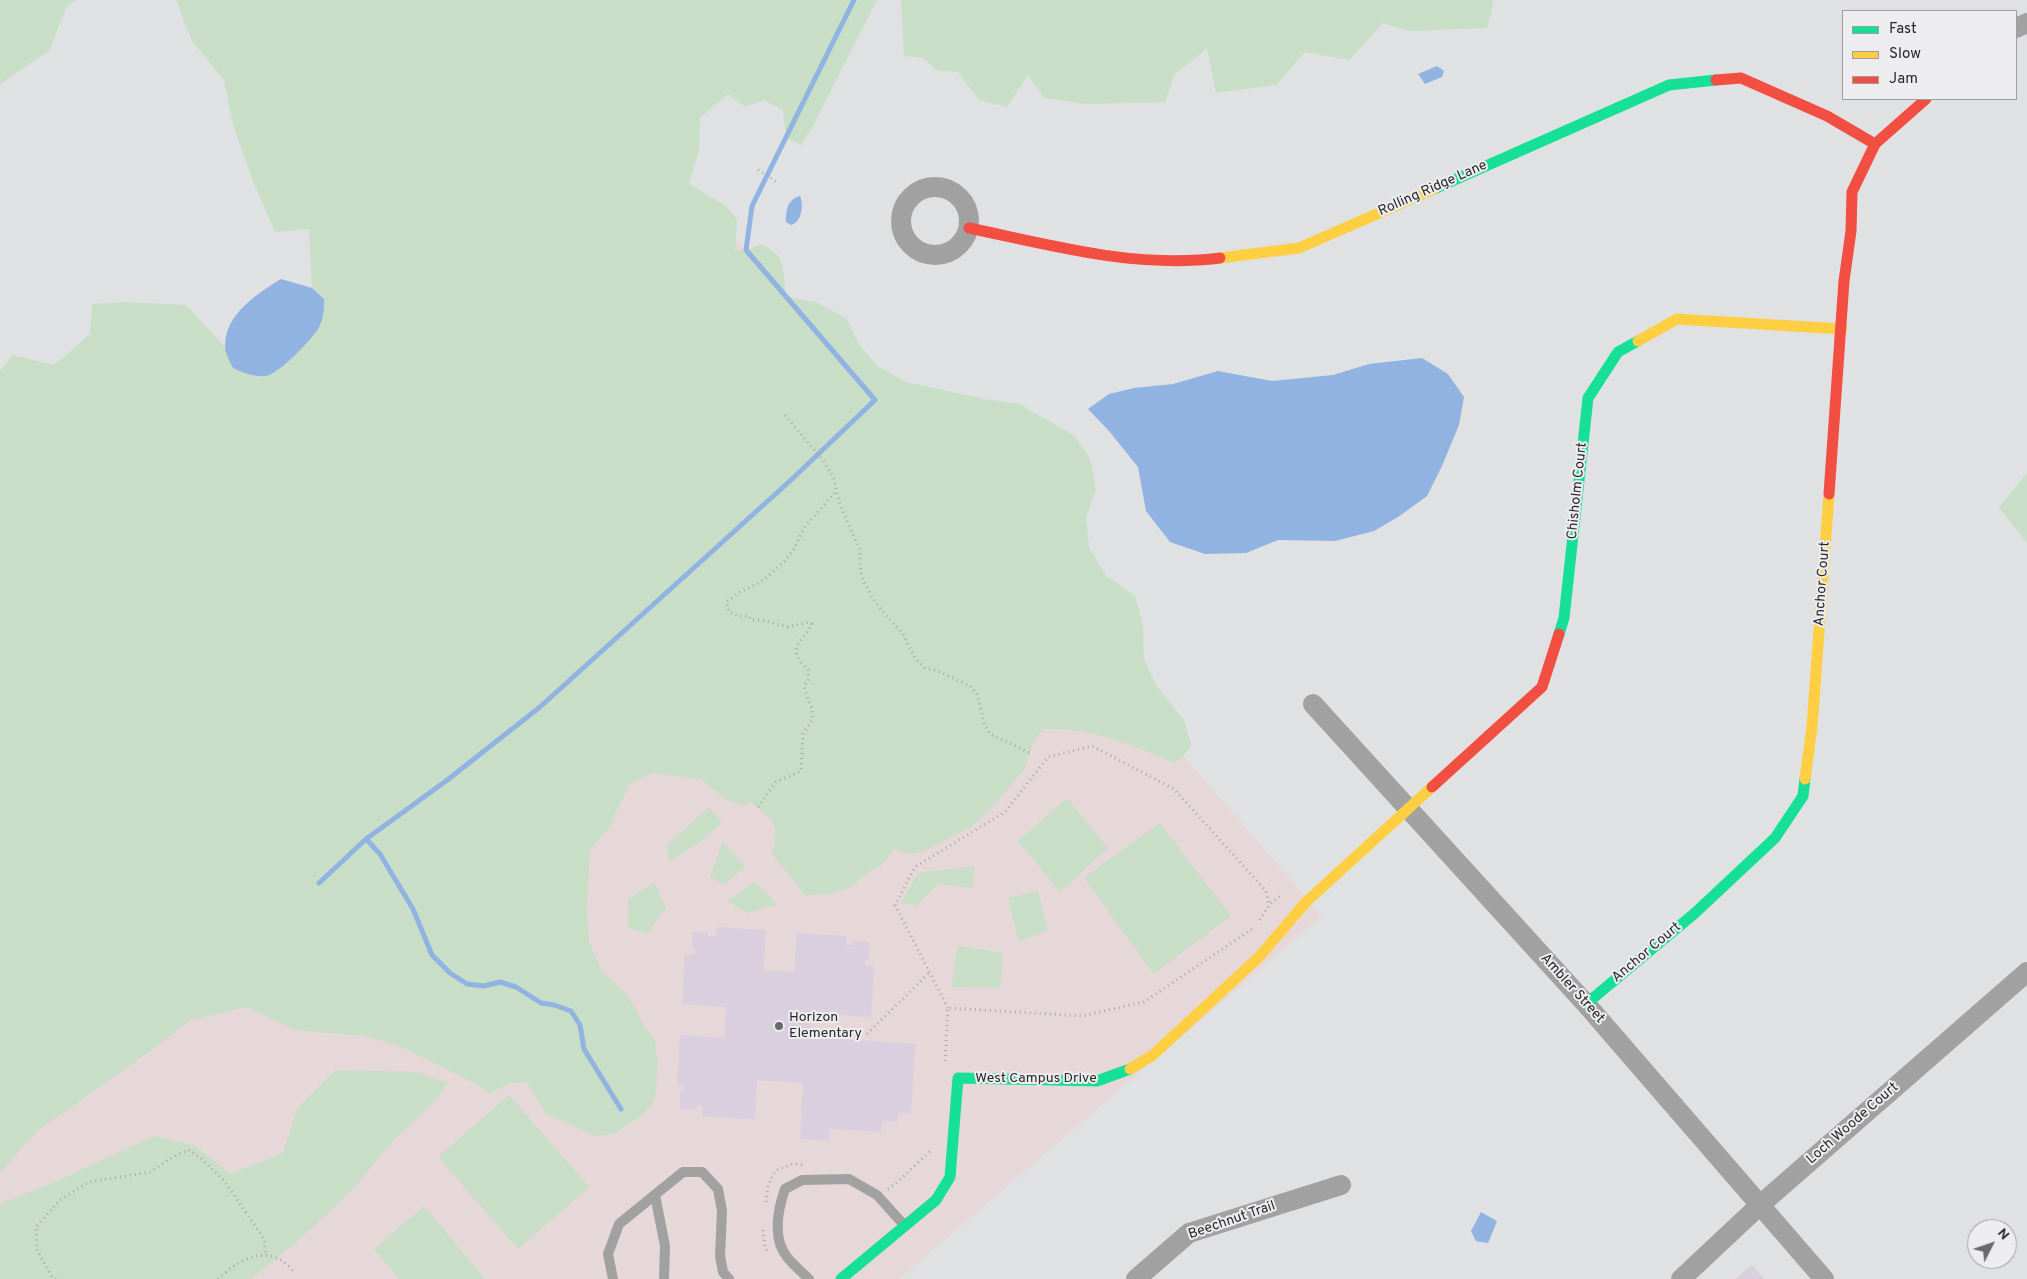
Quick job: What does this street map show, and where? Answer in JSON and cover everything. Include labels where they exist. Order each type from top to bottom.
[{"type":"street","name":"Rolling Ridge Lane","points":[[969,228],[1108,257],[1190,262],[1299,248],[1669,85],[1742,78],[1827,116],[1875,144]]},
{"type":"street","name":"Anchor Court","points":[[1586,1004],[1695,913],[1774,838],[1803,796],[1812,727],[1842,330],[1844,281],[1851,231],[1852,192],[1875,144],[1925,100]]},
{"type":"street","name":"Chisholm Court","points":[[1408,809],[1542,687],[1564,618],[1588,398],[1618,352],[1677,319],[1842,330]]},
{"type":"street","name":"Ambler Street","points":[[1313,704],[1586,1004],[1824,1279]]},
{"type":"street","name":"West Campus Drive","points":[[841,1279],[936,1200],[950,1177],[958,1078],[1097,1081],[1126,1072],[1153,1055],[1259,957],[1306,902],[1408,809]]},
{"type":"street","name":"Loch Woode Court","points":[[1681,1279],[1760,1205],[2027,972]]},
{"type":"street","name":"Beechnut Trail","points":[[1136,1279],[1189,1233],[1341,1185]]},
{"type":"lane","points":[[613,1279],[608,1254],[619,1224],[683,1172],[702,1172],[718,1189],[722,1211],[720,1256],[723,1272],[729,1279]]},
{"type":"lane","points":[[809,1279],[786,1256],[778,1235],[778,1209],[785,1189],[802,1180],[850,1179],[877,1195],[905,1226]]},
{"type":"lane","points":[[655,1195],[666,1246],[664,1279]]},
{"type":"path","points":[[758,170],[777,182]]},
{"type":"path","points":[[785,416],[825,463],[834,479],[840,505],[860,550],[860,567],[872,599],[902,632],[915,658],[925,668],[938,671],[970,686],[977,692],[984,723],[990,734],[1030,753]]},
{"type":"path","points":[[758,807],[776,782],[802,772],[803,734],[813,719],[812,708],[804,686],[809,679],[808,670],[799,662],[796,651],[799,641],[812,624],[809,622],[788,627],[750,619],[749,616],[738,616],[729,612],[726,602],[740,592],[761,582],[785,561],[794,549],[804,528],[837,490]]},
{"type":"path","points":[[944,1065],[948,1008],[895,906],[915,866],[1005,812],[1048,757],[1092,746],[1174,789],[1266,890],[1269,905]]},
{"type":"path","points":[[948,1008],[1082,1016],[1144,1002],[1256,926],[1269,905],[1284,892]]},
{"type":"path","points":[[867,1034],[930,972]]},
{"type":"path","points":[[882,1185],[886,1190],[917,1164],[936,1144]]},
{"type":"path","points":[[56,1279],[52,1277],[37,1250],[36,1227],[60,1200],[89,1182],[150,1172],[171,1158],[188,1150],[201,1158],[225,1182],[264,1238],[266,1256]]},
{"type":"path","points":[[766,1206],[768,1186],[774,1171],[792,1164],[812,1165]]},
{"type":"path","points":[[764,1225],[765,1247],[770,1255]]},
{"type":"path","points":[[218,1279],[230,1267],[258,1255],[278,1258],[295,1273]]},
{"type":"shaded area","points":[[689,184],[1322,916],[899,1279],[0,1279],[0,783]]},
{"type":"green space","points":[[0,0],[77,0],[66,7],[50,50],[0,84]]},
{"type":"green space","points":[[176,0],[877,0],[812,128],[801,145],[786,138],[783,110],[764,100],[745,107],[728,94],[700,118],[699,150],[689,184],[726,206],[737,219],[735,250],[746,250],[761,244],[778,256],[782,264],[786,296],[818,303],[847,319],[858,343],[877,366],[906,382],[984,399],[1019,404],[1075,436],[1090,459],[1096,490],[1086,517],[1089,547],[1106,576],[1135,596],[1143,627],[1144,659],[1157,687],[1184,720],[1191,745],[1184,756],[1174,763],[1127,744],[1094,734],[1060,729],[1043,729],[1034,741],[1024,769],[996,803],[971,827],[924,851],[911,854],[893,849],[881,866],[868,872],[849,888],[830,894],[805,895],[772,854],[776,836],[773,824],[751,802],[743,806],[725,799],[701,779],[652,773],[629,784],[610,826],[590,850],[587,905],[589,943],[602,971],[628,996],[644,1025],[655,1040],[658,1064],[655,1100],[641,1116],[613,1134],[595,1136],[545,1113],[527,1082],[510,1083],[489,1094],[475,1083],[399,1046],[364,1036],[295,1030],[246,1007],[191,1020],[36,1132],[0,1173],[0,371],[13,355],[54,365],[90,334],[92,304],[126,302],[186,305],[225,347],[233,368],[324,299],[312,288],[309,229],[275,232],[253,181],[233,125],[224,80],[192,41]]},
{"type":"green space","points":[[901,0],[1494,0],[1487,28],[1409,31],[1383,23],[1349,60],[1305,52],[1276,85],[1216,93],[1207,48],[1174,75],[1165,102],[1087,104],[1044,98],[1028,75],[1007,107],[979,100],[958,72],[936,70],[923,58],[904,56]]},
{"type":"green space","points":[[2027,473],[2027,543],[1999,507]]},
{"type":"green space","points":[[1067,798],[1108,848],[1060,892],[1018,841]]},
{"type":"green space","points":[[709,807],[722,823],[700,842],[670,861],[666,846]]},
{"type":"green space","points":[[1160,823],[1231,916],[1154,974],[1084,878]]},
{"type":"green space","points":[[723,842],[745,867],[724,885],[710,877]]},
{"type":"green space","points":[[974,866],[973,888],[938,884],[916,906],[901,903],[918,873]]},
{"type":"green space","points":[[654,882],[666,908],[648,933],[628,928],[628,900]]},
{"type":"green space","points":[[755,882],[777,905],[747,913],[728,901]]},
{"type":"green space","points":[[1038,891],[1048,930],[1019,941],[1008,898]]},
{"type":"green space","points":[[958,946],[1003,953],[1000,988],[951,987]]},
{"type":"green space","points":[[335,1070],[416,1072],[448,1083],[437,1098],[391,1143],[357,1184],[334,1207],[301,1238],[251,1279],[0,1279],[0,1205],[4,1202],[55,1182],[154,1136],[194,1145],[231,1174],[283,1153],[297,1109]]},
{"type":"green space","points":[[509,1095],[589,1187],[518,1249],[438,1157]]},
{"type":"green space","points":[[424,1206],[485,1279],[400,1279],[374,1249]]},
{"type":"water","points":[[1437,66],[1444,71],[1442,77],[1425,84],[1418,74]]},
{"type":"water","points":[[800,196],[802,204],[800,217],[791,225],[786,222],[787,210],[792,200]]},
{"type":"water","points":[[281,279],[312,288],[324,299],[323,318],[318,329],[294,356],[272,374],[257,376],[233,368],[225,346],[230,324],[253,298]]},
{"type":"water","points":[[1422,358],[1448,374],[1464,397],[1459,425],[1442,466],[1427,496],[1398,517],[1374,531],[1335,541],[1278,540],[1246,553],[1205,554],[1170,542],[1146,511],[1138,467],[1109,431],[1088,409],[1109,394],[1134,388],[1173,384],[1218,371],[1272,381],[1333,375],[1369,364]]},
{"type":"water","points":[[1481,1212],[1497,1221],[1488,1243],[1476,1241],[1471,1231]]},
{"type":"building","points":[[716,927],[766,930],[763,970],[794,972],[797,933],[846,936],[846,945],[853,945],[853,941],[870,942],[869,960],[866,960],[865,965],[874,966],[871,1017],[811,1013],[810,1037],[915,1044],[911,1114],[898,1113],[898,1122],[882,1121],[881,1132],[829,1129],[829,1141],[800,1139],[803,1083],[757,1080],[755,1120],[702,1116],[703,1106],[697,1106],[697,1110],[679,1109],[681,1091],[684,1091],[685,1086],[677,1086],[680,1035],[725,1038],[726,1007],[682,1004],[685,954],[694,955],[695,947],[692,947],[693,932],[708,933],[708,936],[716,936]]},
{"type":"building","points":[[1752,1265],[1764,1279],[1735,1279]]},
{"type":"waterway","points":[[319,883],[366,839],[446,781],[540,707],[791,480],[875,400],[746,250],[752,206],[854,0]]},
{"type":"waterway","points":[[366,839],[380,854],[413,909],[432,955],[450,973],[467,984],[484,986],[500,982],[516,987],[541,1003],[571,1011],[580,1025],[584,1049],[621,1109]]},
{"type":"traffic: fast","points":[[1434,189],[1669,85],[1716,80]]},
{"type":"traffic: fast","points":[[1559,634],[1564,618],[1588,398],[1618,352],[1638,341]]},
{"type":"traffic: fast","points":[[1586,1004],[1695,913],[1775,838],[1803,796],[1805,779]]},
{"type":"traffic: fast","points":[[841,1279],[936,1200],[950,1177],[958,1078],[1097,1081],[1130,1069]]},
{"type":"traffic: slow","points":[[1220,258],[1299,248],[1434,189]]},
{"type":"traffic: slow","points":[[1638,341],[1677,319],[1842,329]]},
{"type":"traffic: slow","points":[[1805,779],[1812,727],[1829,494]]},
{"type":"traffic: slow","points":[[1130,1069],[1153,1055],[1259,957],[1306,902],[1432,787]]},
{"type":"traffic: jam","points":[[1716,80],[1741,78],[1827,116],[1875,144]]},
{"type":"traffic: jam","points":[[1829,494],[1844,281],[1851,231],[1852,192],[1875,144],[1925,100]]},
{"type":"traffic: jam","points":[[969,228],[1093,254],[1125,258],[1188,261],[1220,258]]},
{"type":"traffic: jam","points":[[1432,787],[1542,687],[1559,634]]},
{"type":"place","name":"Horizon Elementary","points":[[779,1026]]}]
